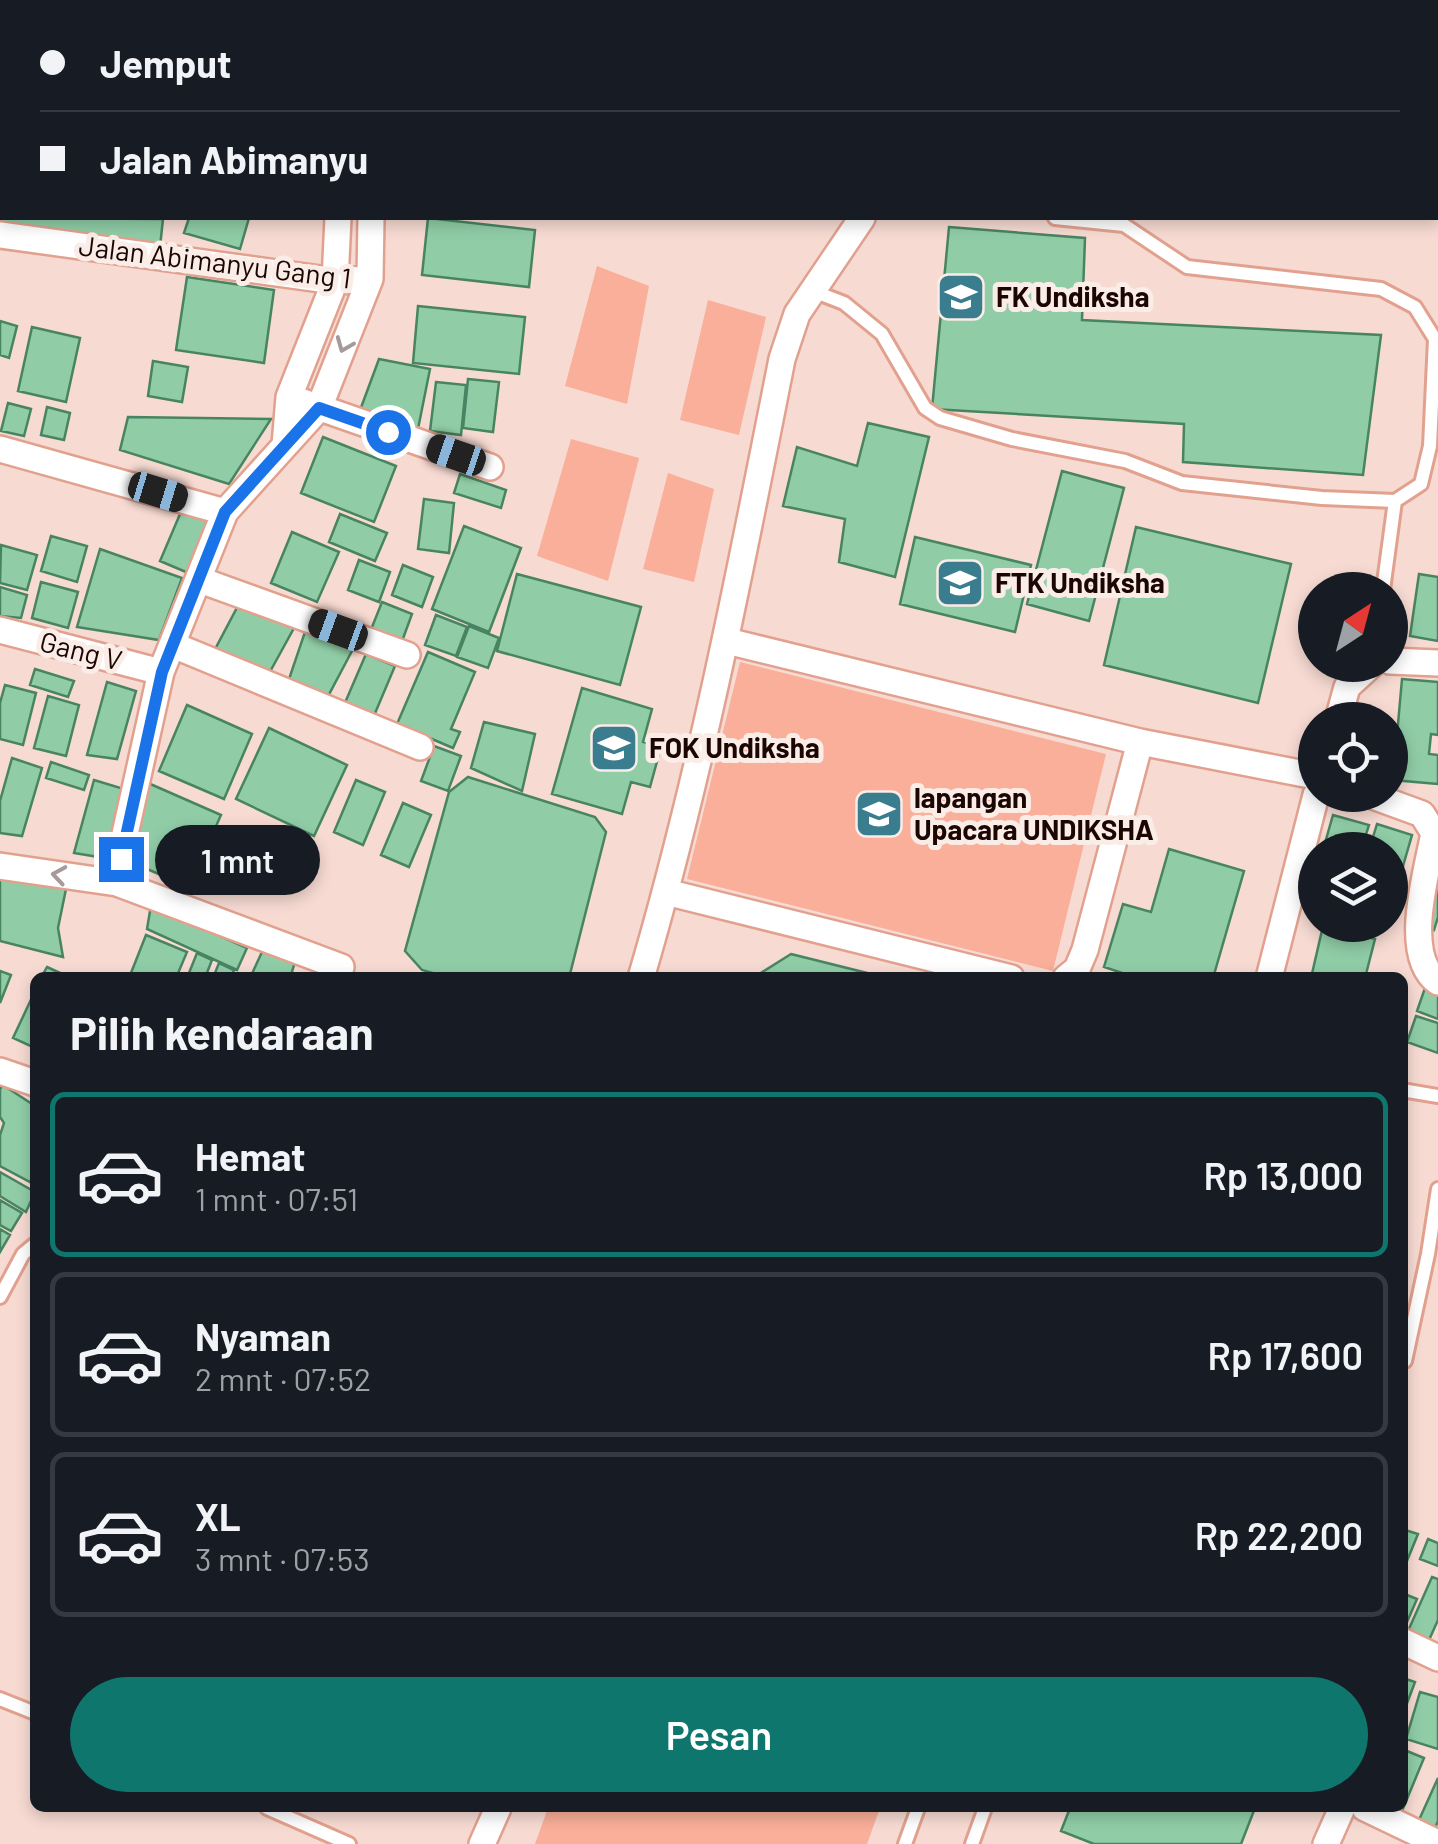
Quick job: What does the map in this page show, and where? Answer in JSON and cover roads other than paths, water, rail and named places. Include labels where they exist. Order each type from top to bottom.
[{"type":"street","points":[[285,445],[289,398],[336,281],[338,220]]},
{"type":"street","points":[[118,884],[125,834],[162,672],[225,512],[319,408],[370,279],[371,220]]},
{"type":"street","points":[[643,972],[727,641],[782,359],[797,314],[861,220]]},
{"type":"street","name":"Jalan Abimanyu Gang 1","points":[[0,235],[336,281],[370,279]]},
{"type":"street","points":[[289,398],[490,467]]},
{"type":"street","points":[[0,449],[225,512]]},
{"type":"street","points":[[200,580],[406,655]]},
{"type":"street","name":"Gang V","points":[[0,630],[162,672]]},
{"type":"street","points":[[727,641],[1140,742],[1298,773]]},
{"type":"street","points":[[173,645],[420,747]]},
{"type":"street","points":[[1408,662],[1438,663]]},
{"type":"street","points":[[1073,972],[1086,950],[1140,742]]},
{"type":"street","points":[[1408,809],[1422,814],[1434,833],[1418,911],[1422,961],[1427,973],[1438,982]]},
{"type":"street","points":[[1271,972],[1312,812]]},
{"type":"street","points":[[0,866],[118,884],[341,967]]},
{"type":"street","points":[[666,892],[987,972]]},
{"type":"street","points":[[0,1071],[30,1081]]},
{"type":"street","points":[[1408,1644],[1438,1658]]},
{"type":"street","points":[[482,1844],[496,1812]]},
{"type":"street","points":[[1326,1844],[1340,1812]]},
{"type":"street","points":[[1372,1812],[1438,1843]]},
{"type":"lane","points":[[813,290],[844,303],[882,334],[925,408],[940,418],[1012,439],[1125,462],[1182,482],[1322,498],[1395,501],[1421,484],[1430,446],[1436,339],[1416,307],[1381,289],[1187,267],[1124,225],[1075,220]]},
{"type":"lane","points":[[1385,572],[1395,501]]},
{"type":"lane","points":[[1408,1091],[1438,1096]]},
{"type":"lane","points":[[1408,1353],[1433,1255],[1438,1189]]},
{"type":"lane","points":[[0,1297],[30,1248]]},
{"type":"lane","points":[[0,1698],[30,1711]]},
{"type":"lane","points":[[276,1812],[349,1844]]},
{"type":"lane","points":[[906,1844],[917,1812]]},
{"type":"lane","points":[[972,1844],[984,1812]]},
{"type":"place","name":"FK Undiksha","points":[[961,297]]},
{"type":"place","name":"FTK Undiksha","points":[[960,583]]},
{"type":"place","name":"FOK Undiksha","points":[[614,748]]},
{"type":"place","name":"lapangan Upacara UNDIKSHA","points":[[879,814]]}]
